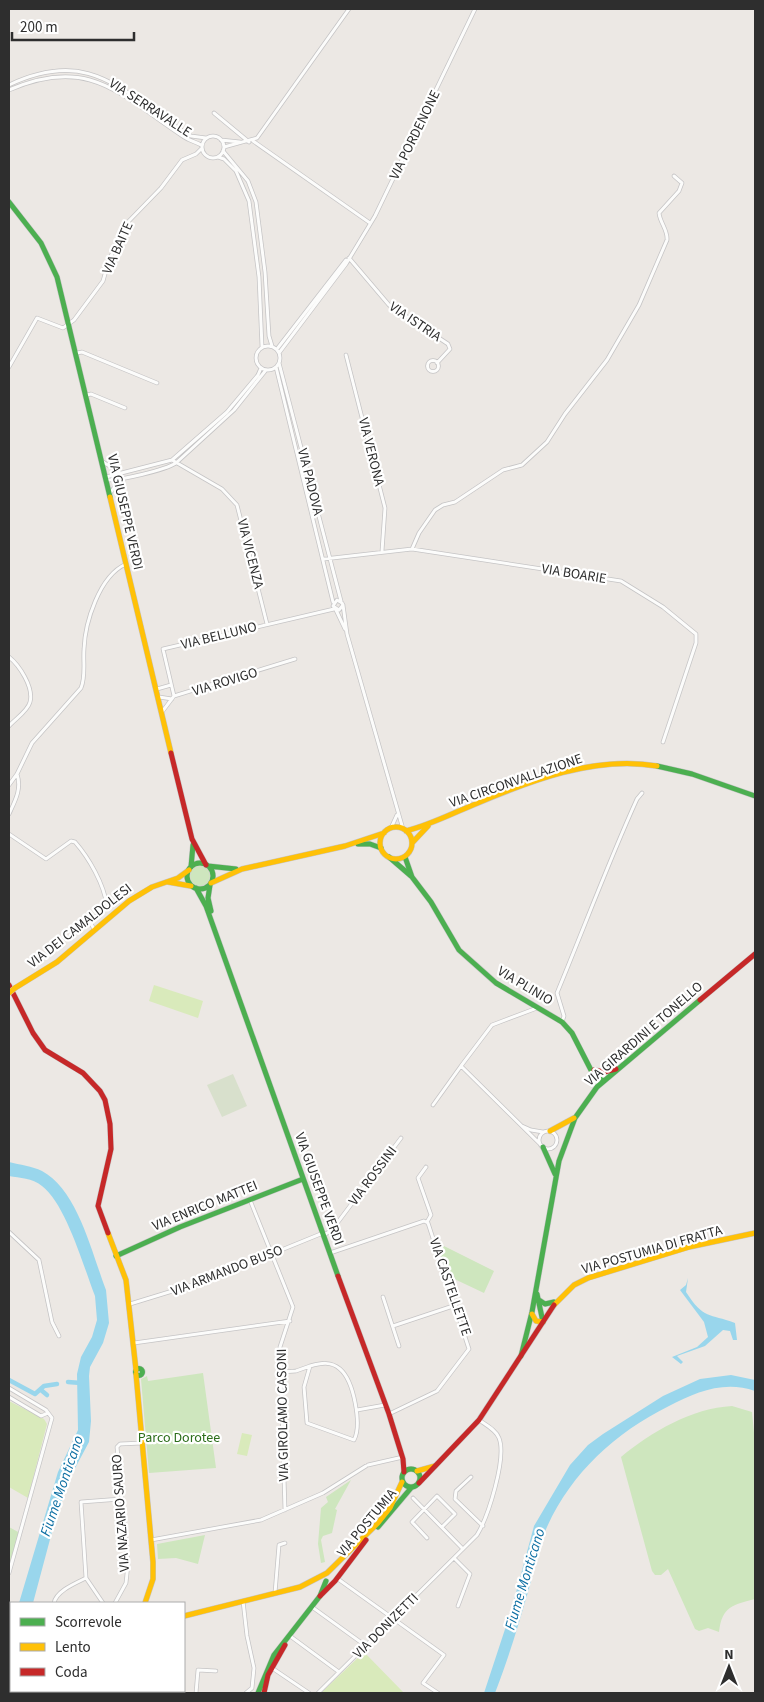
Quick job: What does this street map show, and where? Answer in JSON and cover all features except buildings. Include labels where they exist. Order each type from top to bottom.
[{"type":"main road","name":"VIA GIUSEPPE VERDI","points":[[9,202],[41,241],[53,264],[77,353],[192,839],[207,865]]},
{"type":"main road","name":"VIA CIRCONVALLAZIONE","points":[[404,830],[430,824],[480,802],[560,775],[608,764],[631,764],[666,768],[755,796]]},
{"type":"main road","name":"VIA CIRCONVALLAZIONE","points":[[412,843],[430,824]]},
{"type":"main road","points":[[194,887],[188,880],[190,869],[198,864],[224,870],[244,868],[352,845],[370,844],[380,848],[389,858],[397,859],[405,857],[409,853],[412,843],[404,830],[391,828],[352,845]]},
{"type":"main road","points":[[380,848],[384,832]]},
{"type":"main road","name":"VIA GIUSEPPE VERDI","points":[[190,869],[192,839]]},
{"type":"main road","name":"VIA PLINIO","points":[[405,857],[412,877]]},
{"type":"main road","name":"VIA PLINIO","points":[[389,858],[412,877],[431,902],[452,941],[467,958],[496,983],[562,1022],[572,1032],[592,1070],[604,1081]]},
{"type":"main road","points":[[207,865],[212,871],[211,884]]},
{"type":"main road","points":[[167,882],[203,889],[220,877],[244,868]]},
{"type":"main road","name":"VIA DEI CAMALDOLESI","points":[[9,993],[57,962],[94,929],[139,894],[167,882],[190,869]]},
{"type":"main road","name":"VIA GIUSEPPE VERDI","points":[[211,884],[208,898],[213,928]]},
{"type":"main road","name":"VIA GIUSEPPE VERDI","points":[[194,887],[205,902],[386,1405],[403,1458],[404,1472]]},
{"type":"main road","name":"VIA GIRARDINI E TONELLO","points":[[521,1356],[536,1292],[555,1178],[565,1140],[575,1118],[593,1092],[617,1069],[755,954]]},
{"type":"main road","points":[[9,986],[33,1033],[45,1050],[83,1073],[100,1091],[105,1100],[110,1124],[111,1149],[98,1195],[98,1206],[126,1280],[130,1304],[138,1370],[137,1383],[153,1575],[146,1602]]},
{"type":"main road","points":[[593,1092],[595,1083],[592,1070],[604,1072],[617,1069]]},
{"type":"main road","points":[[550,1130],[575,1118]]},
{"type":"main road","points":[[542,1147],[552,1164],[555,1178]]},
{"type":"main road","name":"VIA ENRICO MATTEI","points":[[116,1256],[180,1227],[303,1178]]},
{"type":"main road","name":"VIA POSTUMIA DI FRATTA","points":[[479,1420],[556,1301],[574,1285],[588,1278],[689,1248],[755,1233]]},
{"type":"main road","name":"VIA GIRARDINI E TONELLO","points":[[536,1292],[543,1322]]},
{"type":"main road","points":[[538,1299],[545,1304],[556,1301]]},
{"type":"main road","points":[[532,1312],[536,1321],[543,1322]]},
{"type":"main road","name":"VIA POSTUMIA","points":[[328,1581],[339,1576],[411,1488],[419,1483],[437,1465],[479,1420]]},
{"type":"main road","name":"VIA GIUSEPPE VERDI","points":[[403,1458],[411,1469]]},
{"type":"main road","points":[[417,1472],[437,1465]]},
{"type":"main road","points":[[411,1469],[417,1472],[420,1477],[419,1483]]},
{"type":"main road","name":"VIA POSTUMIA","points":[[185,1616],[300,1587],[327,1573],[384,1516],[401,1489],[404,1472],[411,1469]]},
{"type":"main road","name":"VIA POSTUMIA","points":[[402,1482],[411,1488]]},
{"type":"main road","name":"VIA POSTUMIA","points":[[333,1568],[338,1569],[339,1576]]},
{"type":"main road","points":[[258,1693],[270,1662],[320,1596],[328,1581],[327,1573]]},
{"type":"main road","points":[[317,1579],[328,1581]]},
{"type":"main road","points":[[264,1693],[272,1668],[290,1636]]},
{"type":"street","points":[[206,156],[201,147],[206,138],[212,136],[222,140],[251,142],[258,138],[349,9]]},
{"type":"street","name":"VIA PORDENONE","points":[[280,353],[349,258],[370,223],[475,9]]},
{"type":"street","name":"VIA SERRAVALLE","points":[[9,85],[33,75],[49,72],[62,70],[85,71],[107,79],[191,136],[206,138]]},
{"type":"street","name":"VIA SERRAVALLE","points":[[9,90],[27,82],[50,77],[88,78],[115,91],[201,147]]},
{"type":"street","points":[[214,113],[251,142],[370,223]]},
{"type":"street","points":[[222,140],[223,149],[244,175],[256,202],[265,272],[269,336],[272,346]]},
{"type":"street","points":[[218,157],[223,149],[243,142]]},
{"type":"street","name":"VIA BAITE","points":[[70,325],[106,276],[109,260],[127,223],[161,188],[182,160],[191,156],[201,147]]},
{"type":"street","points":[[191,156],[224,159],[236,171],[249,201],[259,276],[262,346],[257,352],[256,358],[261,368],[266,370]]},
{"type":"street","points":[[412,549],[419,533],[435,510],[443,505],[455,502],[503,470],[522,465],[547,442],[565,414],[589,386],[639,305],[667,240],[668,234],[660,220],[659,213],[679,190],[682,183],[674,176]]},
{"type":"street","name":"VIA PORDENONE","points":[[277,349],[349,258]]},
{"type":"street","name":"VIA ISTRIA","points":[[349,258],[389,305],[448,344],[450,350],[437,363]]},
{"type":"street","points":[[9,367],[37,318],[63,328],[70,325]]},
{"type":"street","points":[[106,478],[121,479],[166,468],[176,463],[234,410],[266,370],[276,367],[279,363],[280,353],[277,349],[272,346],[262,346]]},
{"type":"street","points":[[77,353],[82,352],[157,383]]},
{"type":"street","name":"VIA VERONA","points":[[346,355],[385,508],[382,551]]},
{"type":"street","name":"VIA PADOVA","points":[[279,363],[328,558],[342,603],[347,634]]},
{"type":"street","name":"VIA PADOVA","points":[[276,367],[324,559],[334,607],[347,634]]},
{"type":"street","points":[[106,478],[119,472],[162,464],[172,460],[228,412],[258,375],[261,368]]},
{"type":"street","points":[[87,395],[92,394],[125,408]]},
{"type":"street","name":"VIA VICENZA","points":[[172,460],[222,489],[237,505],[267,624]]},
{"type":"street","points":[[102,461],[119,472]]},
{"type":"street","points":[[110,494],[121,479]]},
{"type":"street","name":"VIA BOARIE","points":[[324,559],[412,549],[620,582],[669,612],[695,632],[696,637],[679,698],[663,742]]},
{"type":"street","points":[[9,785],[17,774],[32,743],[81,688],[84,680],[87,627],[95,601],[112,575],[126,564]]},
{"type":"street","points":[[334,607],[342,603]]},
{"type":"street","points":[[334,607],[341,610],[342,603]]},
{"type":"street","name":"VIA BELLUNO","points":[[171,685],[163,649],[334,607]]},
{"type":"street","points":[[347,634],[404,830]]},
{"type":"street","points":[[9,657],[22,673],[30,696],[28,706],[9,726]]},
{"type":"street","name":"VIA ROVIGO","points":[[173,697],[294,660]]},
{"type":"street","points":[[157,690],[171,685],[173,697],[162,713]]},
{"type":"street","points":[[158,697],[173,697]]},
{"type":"street","points":[[9,814],[18,794],[20,782],[17,774]]},
{"type":"street","points":[[562,1022],[564,1016],[557,993],[577,948],[610,858],[642,793]]},
{"type":"street","points":[[391,828],[398,812]]},
{"type":"street","points":[[9,834],[46,859],[71,841],[75,842],[89,862],[106,897],[107,906],[90,922],[94,929]]},
{"type":"street","points":[[433,1105],[492,1025],[538,1007]]},
{"type":"street","points":[[461,1066],[519,1124],[542,1147],[550,1149],[557,1143],[556,1135],[550,1130],[544,1132],[531,1130],[519,1124]]},
{"type":"street","points":[[542,1147],[539,1138],[544,1132]]},
{"type":"street","name":"VIA ROSSINI","points":[[323,1234],[332,1230],[401,1138]]},
{"type":"street","points":[[426,1167],[418,1178],[431,1215],[427,1222]]},
{"type":"street","points":[[134,1343],[290,1321],[293,1303],[250,1200]]},
{"type":"street","name":"VIA CASTELLETTE","points":[[330,1253],[427,1222],[469,1348],[437,1391],[389,1414]]},
{"type":"street","points":[[9,1232],[38,1260],[52,1322],[58,1336]]},
{"type":"street","name":"VIA ARMANDO BUSO","points":[[130,1304],[165,1295],[206,1281],[323,1234]]},
{"type":"street","points":[[384,1298],[399,1346]]},
{"type":"street","points":[[393,1326],[456,1305]]},
{"type":"street","name":"VIA GIROLAMO CASONI","points":[[285,1510],[280,1347],[290,1321]]},
{"type":"street","points":[[281,1372],[296,1371],[310,1366],[328,1363],[340,1369],[346,1376],[357,1410],[354,1440],[309,1425],[305,1418],[304,1387],[310,1366]]},
{"type":"street","points":[[9,1388],[52,1417],[9,1573]]},
{"type":"street","points":[[9,1396],[41,1416],[48,1413]]},
{"type":"street","points":[[357,1410],[386,1405]]},
{"type":"street","points":[[471,1477],[456,1491],[455,1499],[483,1526],[494,1493],[500,1445],[495,1432],[479,1420]]},
{"type":"street","name":"VIA NAZARIO SAURO","points":[[116,1602],[124,1589],[127,1574],[117,1447],[120,1444],[142,1443]]},
{"type":"street","points":[[151,1540],[261,1520],[323,1493],[367,1466],[403,1458]]},
{"type":"street","points":[[428,1538],[412,1522],[437,1496],[455,1514],[442,1527]]},
{"type":"street","points":[[413,1498],[425,1508],[463,1549]]},
{"type":"street","points":[[102,1602],[86,1578],[81,1502],[121,1499]]},
{"type":"street","name":"VIA DONIZETTI","points":[[318,1693],[394,1619],[483,1526]]},
{"type":"street","points":[[275,1593],[279,1545],[285,1543]]},
{"type":"street","points":[[454,1558],[470,1574],[458,1606]]},
{"type":"street","points":[[339,1576],[394,1619],[444,1654],[423,1683],[438,1693]]},
{"type":"street","points":[[54,1602],[60,1593],[86,1578]]},
{"type":"street","points":[[243,1601],[247,1636],[254,1668],[252,1688],[246,1693]]},
{"type":"street","points":[[312,1606],[366,1646]]},
{"type":"street","points":[[290,1636],[339,1672]]},
{"type":"street","points":[[272,1668],[309,1693]]},
{"type":"street","points":[[196,1693],[198,1670],[216,1671]]},
{"type":"green space","points":[[200,866],[207,869],[210,876],[207,883],[200,886],[193,883],[190,876],[193,869]]},
{"type":"green space","points":[[154,985],[203,1001],[198,1018],[149,1001]]},
{"type":"green space","points":[[233,1074],[247,1106],[222,1117],[207,1085]]},
{"type":"green space","points":[[436,1242],[494,1271],[484,1293],[448,1276]]},
{"type":"green space","name":"Parco Dorotee","points":[[203,1373],[216,1468],[149,1473],[141,1379],[147,1376],[148,1381]]},
{"type":"green space","points":[[9,1401],[44,1419],[47,1424],[28,1498],[9,1487]]},
{"type":"green space","points":[[732,1406],[752,1412],[755,1443],[755,1599],[730,1608],[723,1617],[719,1632],[708,1628],[699,1631],[695,1629],[668,1569],[661,1575],[655,1575],[652,1571],[621,1457],[659,1430],[687,1416],[702,1411]]},
{"type":"green space","points":[[242,1433],[252,1435],[247,1456],[237,1454]]},
{"type":"green space","points":[[351,1480],[335,1509],[337,1510],[332,1533],[323,1536],[321,1540],[325,1562],[321,1563],[318,1544],[321,1508],[328,1502],[326,1497]]},
{"type":"green space","points":[[9,1527],[20,1533],[9,1570]]},
{"type":"green space","points":[[205,1535],[198,1564],[176,1558],[158,1559],[157,1544]]},
{"type":"green space","points":[[364,1652],[404,1693],[321,1693]]},
{"type":"water","name":"Fiume Monticano","points":[[9,1162],[30,1167],[42,1171],[55,1180],[65,1193],[82,1224],[106,1290],[109,1323],[103,1343],[90,1367],[91,1421],[89,1442],[73,1472],[56,1517],[33,1602],[19,1602],[58,1472],[78,1430],[77,1374],[81,1357],[92,1337],[97,1320],[95,1296],[73,1237],[59,1207],[51,1195],[38,1183],[9,1176]]},
{"type":"water","points":[[688,1278],[686,1292],[692,1301],[708,1314],[735,1323],[737,1340],[733,1340],[730,1331],[723,1330],[705,1346],[677,1356],[683,1362],[681,1364],[672,1357],[697,1347],[708,1337],[704,1322],[680,1290],[686,1285]]},
{"type":"water","name":"Fiume Monticano","points":[[731,1375],[755,1380],[755,1391],[744,1388],[721,1387],[700,1392],[679,1401],[627,1431],[608,1446],[575,1481],[561,1500],[540,1544],[530,1586],[509,1656],[495,1693],[484,1693],[511,1611],[534,1526],[570,1465],[588,1445],[663,1396],[700,1379]]},
{"type":"waterway","points":[[9,1380],[35,1394],[44,1386],[57,1384]]},
{"type":"waterway","points":[[68,1382],[81,1383]]},
{"type":"waterway","points":[[41,1390],[47,1395]]},
{"type":"traffic: fast","points":[[9,202],[41,243],[57,277],[110,497]]},
{"type":"traffic: fast","points":[[657,766],[692,774],[755,796]]},
{"type":"traffic: fast","points":[[358,844],[370,844],[381,848]]},
{"type":"traffic: fast","points":[[191,867],[193,845]]},
{"type":"traffic: fast","points":[[389,857],[411,876]]},
{"type":"traffic: fast","points":[[405,857],[412,877],[431,902],[459,950],[496,983],[562,1022],[572,1033],[593,1074],[604,1081]]},
{"type":"traffic: fast","points":[[200,863],[209,867],[213,876],[209,885],[200,889],[191,885],[187,876],[191,867],[200,863]]},
{"type":"traffic: fast","points":[[208,866],[236,869]]},
{"type":"traffic: fast","points":[[210,885],[208,898],[211,911]]},
{"type":"traffic: fast","points":[[196,888],[206,906],[338,1276]]},
{"type":"traffic: fast","points":[[521,1356],[532,1312],[559,1161],[575,1118],[597,1087],[700,1000]]},
{"type":"traffic: fast","points":[[543,1147],[555,1174]]},
{"type":"traffic: fast","points":[[116,1256],[180,1227],[303,1179]]},
{"type":"traffic: fast","points":[[537,1294],[543,1322]]},
{"type":"traffic: fast","points":[[539,1300],[545,1304],[554,1302]]},
{"type":"traffic: fast","points":[[139,1368],[143,1372],[139,1376],[135,1372],[139,1368]]},
{"type":"traffic: fast","points":[[407,1469],[415,1469],[420,1474],[420,1478],[418,1485],[407,1487],[402,1482],[402,1474],[407,1469]]},
{"type":"traffic: fast","points":[[378,1527],[411,1488]]},
{"type":"traffic: fast","points":[[258,1693],[274,1655],[320,1596],[326,1581]]},
{"type":"traffic: slow","points":[[110,497],[171,753]]},
{"type":"traffic: slow","points":[[406,831],[432,823],[517,787],[563,772],[610,764],[657,766]]},
{"type":"traffic: slow","points":[[412,843],[428,826]]},
{"type":"traffic: slow","points":[[396,827],[402,828],[407,832],[411,837],[412,843],[411,849],[407,854],[402,858],[396,859],[390,858],[385,854],[381,849],[380,843],[381,837],[385,832],[390,828],[396,827]]},
{"type":"traffic: slow","points":[[211,883],[242,869],[345,846],[384,833]]},
{"type":"traffic: slow","points":[[15,988],[57,962],[129,901],[152,887],[178,878],[189,870]]},
{"type":"traffic: slow","points":[[168,882],[191,886]]},
{"type":"traffic: slow","points":[[9,993],[15,988]]},
{"type":"traffic: slow","points":[[550,1131],[574,1118]]},
{"type":"traffic: slow","points":[[108,1233],[126,1280],[136,1370]]},
{"type":"traffic: slow","points":[[554,1305],[574,1285],[588,1278],[689,1247],[755,1233]]},
{"type":"traffic: slow","points":[[532,1314],[536,1321],[543,1322]]},
{"type":"traffic: slow","points":[[136,1374],[153,1562],[153,1579],[145,1602]]},
{"type":"traffic: slow","points":[[417,1471],[435,1466]]},
{"type":"traffic: slow","points":[[185,1616],[300,1587],[327,1573],[378,1523],[390,1508],[402,1482]]},
{"type":"traffic: jam","points":[[171,753],[192,839],[206,865]]},
{"type":"traffic: jam","points":[[700,1000],[755,954]]},
{"type":"traffic: jam","points":[[9,985],[33,1033],[45,1050],[83,1073],[100,1091],[105,1100],[110,1124],[111,1149],[98,1206],[108,1233]]},
{"type":"traffic: jam","points":[[594,1070],[604,1072],[616,1069]]},
{"type":"traffic: jam","points":[[338,1276],[389,1414],[403,1459],[404,1472]]},
{"type":"traffic: jam","points":[[419,1483],[479,1420],[554,1305]]},
{"type":"traffic: jam","points":[[320,1596],[335,1581],[366,1540]]},
{"type":"traffic: jam","points":[[264,1693],[268,1675],[285,1645]]}]
